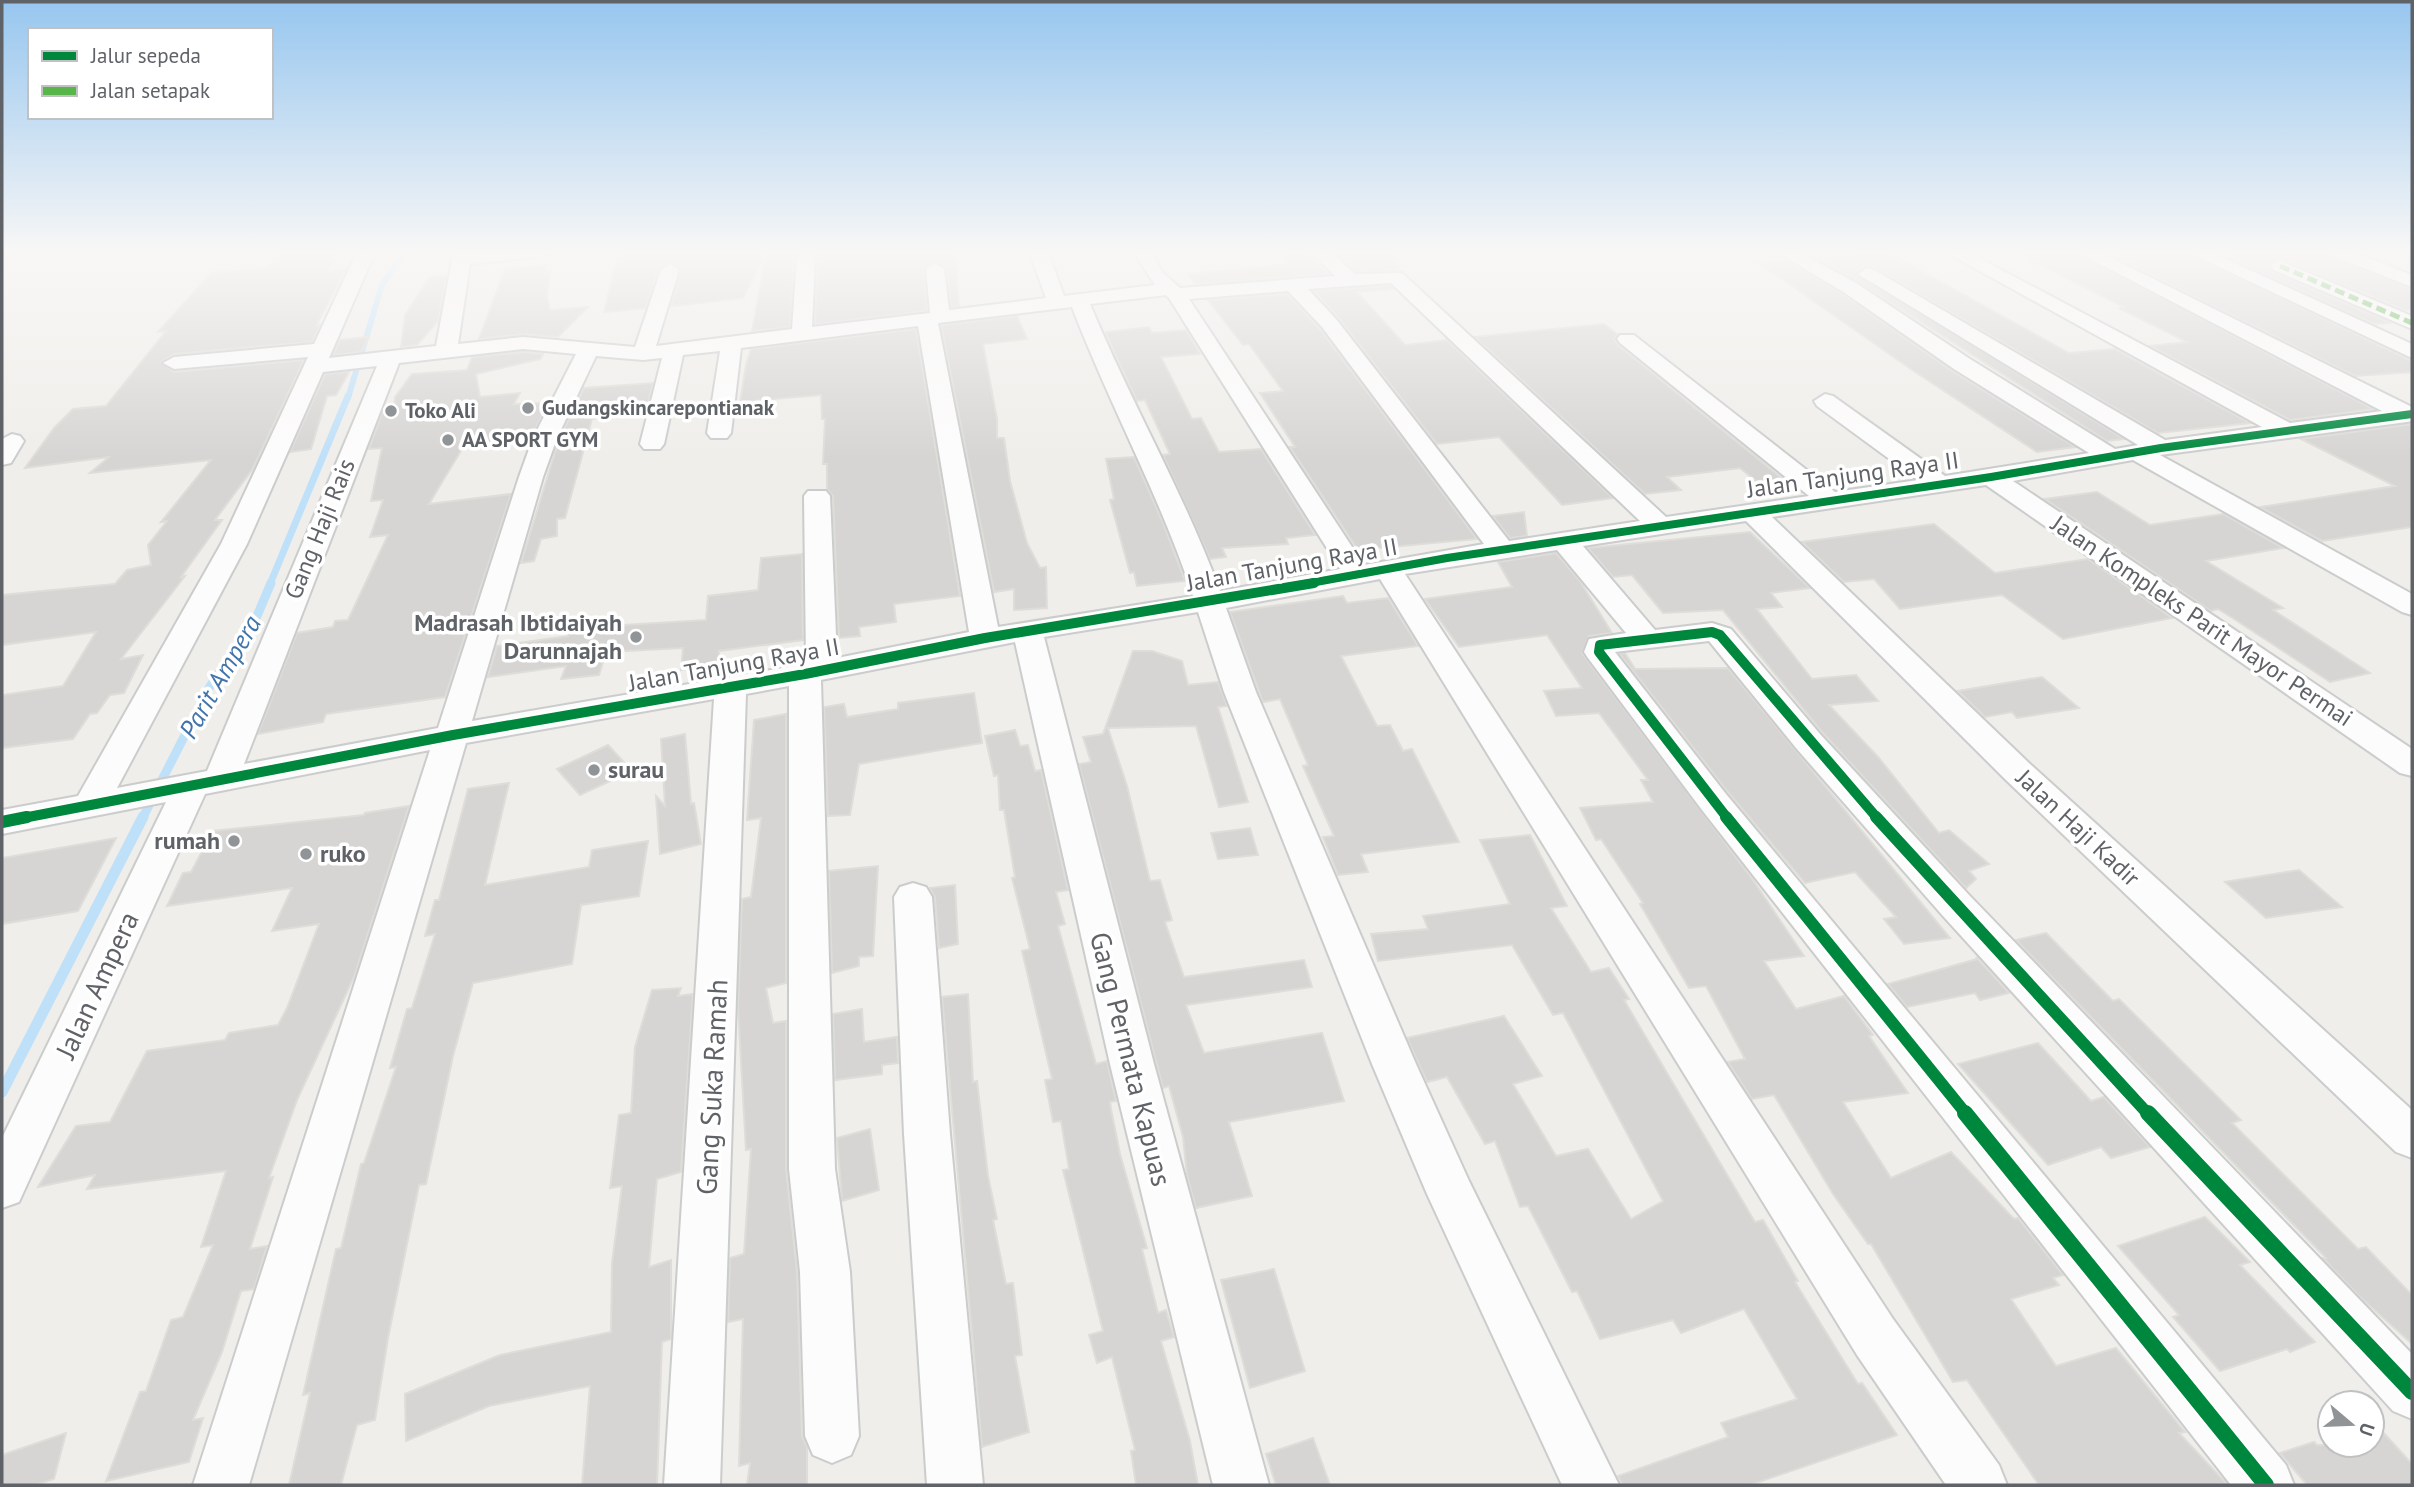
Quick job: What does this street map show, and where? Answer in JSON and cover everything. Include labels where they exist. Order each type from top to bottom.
[{"type":"street","points":[[96,805],[234,544],[327,359],[342,319]]},
{"type":"street","points":[[446,351],[452,319]]},
{"type":"street","points":[[643,354],[654,319]]},
{"type":"street","points":[[802,333],[803,319]]},
{"type":"street","points":[[174,363],[384,359],[543,343],[643,354],[921,319]]},
{"type":"street","points":[[933,319],[946,437],[985,638]]},
{"type":"street","points":[[1079,319],[1102,358],[1189,543],[1240,692],[1394,1064],[1463,1219],[1591,1485]]},
{"type":"street","points":[[1192,319],[1372,572],[1875,1337],[1979,1485]]},
{"type":"street","points":[[1326,319],[1504,552]]},
{"type":"street","points":[[1442,319],[1659,526]]},
{"type":"street","points":[[1897,319],[1962,364],[2136,452],[2412,606]]},
{"type":"street","points":[[1933,319],[2136,452]]},
{"type":"street","points":[[2080,319],[2285,430]]},
{"type":"street","points":[[2220,319],[2410,415]]},
{"type":"street","points":[[2342,319],[2412,352]]},
{"type":"street","points":[[1627,339],[1829,500]]},
{"type":"street","points":[[719,433],[731,343]]},
{"type":"street","points":[[220,1485],[531,477],[545,438],[589,349]]},
{"type":"street","points":[[652,444],[674,350]]},
{"type":"street","name":"Gang Haji Rais","points":[[199,783],[384,359]]},
{"type":"street","points":[[1825,401],[1939,484]]},
{"type":"street","name":"Jalan Tanjung Raya II","points":[[2,822],[453,735],[814,673],[1027,630],[1750,511],[1992,477],[2285,430],[2410,415]]},
{"type":"street","name":"Jalan Kompleks Parit Mayor Permai","points":[[1992,477],[2412,765]]},
{"type":"street","points":[[817,496],[811,1145],[825,1272],[832,1436]]},
{"type":"street","name":"Jalan Haji Kadir","points":[[1750,511],[2018,772],[2412,1138]]},
{"type":"street","points":[[1565,542],[1645,637]]},
{"type":"street","name":"Gang Permata Kapuas","points":[[1027,630],[1132,1063],[1241,1485]]},
{"type":"street","points":[[2266,1485],[1714,802],[1598,647],[1645,637],[1712,632],[1720,635],[1805,737],[1918,865],[2106,1069],[2412,1392]]},
{"type":"street","name":"Gang Suka Ramah","points":[[692,1485],[730,688]]},
{"type":"street","name":"Jalan Ampera","points":[[2,1186],[199,783]]},
{"type":"street","points":[[912,897],[927,1134],[955,1485]]},
{"type":"building","points":[[169,319],[319,319],[316,326],[320,325],[312,342],[174,354],[161,362],[174,372],[304,360],[252,470],[215,520],[222,520],[181,577],[185,576],[121,659],[143,655],[124,693],[110,695],[97,713],[90,714],[73,739],[2,748],[2,695],[63,686],[96,632],[2,645],[2,595],[115,584],[127,570],[151,565],[148,545],[167,521],[161,522],[211,460],[90,473],[109,457],[25,468],[54,428],[73,409],[106,406],[166,331],[158,332]]},
{"type":"building","points":[[404,319],[438,319],[417,345],[401,347]]},
{"type":"building","points":[[486,319],[576,319],[558,337],[523,334],[479,339]]},
{"type":"building","points":[[754,319],[790,319],[790,327],[752,331]]},
{"type":"building","points":[[815,319],[855,319],[815,324]]},
{"type":"building","points":[[988,319],[1018,319],[1027,339],[983,344],[997,419],[997,438],[1004,438],[1010,481],[1027,543],[1040,568],[1046,567],[1047,608],[1014,610],[1014,589],[994,592],[941,325]]},
{"type":"building","points":[[1223,319],[1311,319],[1477,539],[1358,550],[1290,447],[1295,447],[1260,393],[1283,391],[1249,344],[1243,345]]},
{"type":"building","points":[[1340,319],[1382,319],[1405,345],[1447,340],[1613,498],[1562,505],[1499,437],[1437,444]]},
{"type":"building","points":[[1840,319],[1879,319],[1952,371],[2075,447],[2037,452]]},
{"type":"building","points":[[1917,319],[1931,319],[2124,439],[2107,441]]},
{"type":"building","points":[[1963,319],[2008,319],[2069,353],[2115,349],[2250,423],[2158,433]]},
{"type":"building","points":[[2142,319],[2203,319],[2373,409],[2290,420],[2150,346],[2187,342]]},
{"type":"building","points":[[2241,319],[2325,319],[2412,361],[2412,372],[2355,376]]},
{"type":"building","points":[[2364,319],[2383,319],[2391,323],[2374,324]]},
{"type":"building","points":[[1604,324],[1617,334],[1614,339],[1618,345],[1794,488],[1768,491],[1740,468],[1667,477],[1681,490],[1645,494],[1475,337]]},
{"type":"building","points":[[1149,327],[1152,333],[1186,330],[1200,354],[1161,357],[1192,419],[1201,418],[1219,452],[1261,449],[1315,535],[1286,538],[1288,544],[1222,548],[1226,557],[1210,559],[1163,455],[1170,454],[1145,400],[1137,401],[1106,332]]},
{"type":"building","points":[[916,329],[960,596],[894,604],[896,622],[859,627],[860,636],[839,638],[833,496],[827,489],[827,464],[823,464],[825,419],[822,419],[821,395],[740,402],[746,365],[751,349]]},
{"type":"building","points":[[369,337],[361,352],[333,355],[340,340]]},
{"type":"building","points":[[523,352],[543,354],[540,359],[476,374],[480,397],[520,393],[514,404],[548,403],[530,440],[465,444],[429,504],[511,494],[445,697],[326,714],[323,722],[258,734],[297,633],[333,627],[335,621],[348,620],[388,535],[370,537],[383,500],[371,501],[382,448],[369,449],[382,413],[386,409],[394,408],[395,397],[412,374],[467,370],[472,357]]},
{"type":"building","points":[[349,372],[336,395],[327,396],[311,449],[290,452],[325,374]]},
{"type":"building","points":[[653,383],[646,411],[602,414],[601,418],[592,419],[565,518],[557,519],[557,536],[541,539],[534,561],[521,563],[559,439],[584,388]]},
{"type":"building","points":[[2412,424],[2412,527],[2322,541],[2260,507],[2395,486],[2301,439]]},
{"type":"building","points":[[1134,457],[1185,581],[1137,586],[1134,572],[1130,573],[1110,500],[1114,499],[1106,459]]},
{"type":"building","points":[[2097,492],[2150,525],[2223,514],[2283,548],[2206,561],[2283,608],[2273,610],[2370,673],[2330,682],[2218,609],[2211,611],[2045,499]]},
{"type":"building","points":[[1524,512],[1527,536],[1510,538],[1493,516]]},
{"type":"building","points":[[1934,524],[1995,573],[2088,559],[2172,618],[2063,639],[2002,595],[1900,609],[1874,579],[1844,582],[1802,542]]},
{"type":"building","points":[[1750,532],[1810,588],[1771,593],[1782,607],[1757,609],[1812,679],[1856,675],[1878,701],[1829,705],[1879,758],[1939,833],[1949,830],[1989,864],[1969,871],[1976,879],[1966,888],[1822,732],[1723,610],[1663,613],[1632,575],[1613,577],[1588,548]]},
{"type":"building","points":[[1556,553],[1580,581],[1612,633],[1589,636],[1582,653],[1753,880],[1804,956],[1764,961],[1796,1009],[1844,996],[1873,1035],[1869,1036],[1908,1093],[1843,1102],[1891,1178],[1951,1152],[2014,1219],[2018,1218],[2063,1275],[2053,1278],[2059,1285],[2011,1299],[2056,1366],[2116,1348],[2185,1432],[2179,1433],[2228,1485],[2039,1485],[1967,1380],[1953,1382],[1871,1244],[1868,1244],[1833,1194],[1774,1095],[1752,1099],[1728,1062],[1745,1059],[1706,986],[1689,988],[1640,904],[1643,903],[1601,839],[1596,840],[1580,808],[1653,802],[1641,780],[1648,780],[1599,713],[1556,716],[1544,691],[1582,688],[1547,635],[1459,647],[1425,599],[1512,587],[1498,562]]},
{"type":"building","points":[[802,554],[803,640],[719,651],[719,664],[681,670],[683,648],[606,652],[599,675],[561,679],[566,666],[488,677],[497,646],[568,636],[575,620],[610,618],[607,626],[706,620],[708,596],[758,590],[761,558]]},
{"type":"building","points":[[1343,596],[1347,603],[1388,598],[1418,646],[1341,656],[1377,726],[1390,725],[1403,751],[1412,749],[1459,842],[1361,854],[1368,872],[1338,875],[1323,837],[1334,836],[1303,766],[1308,765],[1280,699],[1263,702],[1230,612]]},
{"type":"building","points":[[1133,651],[1152,651],[1182,661],[1188,685],[1218,682],[1227,706],[1218,707],[1248,802],[1219,807],[1196,726],[1108,728],[1127,786],[1150,881],[1160,880],[1172,920],[1165,922],[1184,977],[1304,960],[1312,987],[1186,1005],[1204,1053],[1322,1033],[1344,1101],[1229,1122],[1252,1196],[1196,1208],[1187,1175],[1183,1137],[1169,1086],[1163,1088],[1079,764],[1091,762],[1083,737],[1103,734]]},
{"type":"building","points":[[1625,653],[1635,669],[1728,668],[1950,938],[1904,944],[1884,919],[1896,917],[1855,872],[1805,883],[1728,792],[1620,654]]},
{"type":"building","points":[[2042,677],[2079,708],[2017,718],[2012,712],[1985,717],[1958,691]]},
{"type":"building","points":[[974,693],[982,743],[859,764],[850,815],[828,816],[824,707],[844,704],[847,717],[898,709],[898,703]]},
{"type":"building","points":[[786,714],[786,983],[766,988],[773,1023],[786,1021],[786,1169],[797,1272],[802,1436],[807,1447],[807,1485],[747,1485],[750,1463],[739,1466],[743,1319],[728,1322],[730,1258],[744,1254],[751,1149],[746,1150],[738,1008],[742,899],[751,897],[761,818],[747,820],[754,720]]},
{"type":"building","points":[[1015,730],[1020,746],[1028,745],[1035,771],[1041,770],[1068,890],[1056,892],[1065,924],[1058,926],[1096,1064],[1107,1061],[1116,1101],[1110,1102],[1120,1154],[1147,1248],[1142,1249],[1158,1313],[1166,1310],[1174,1337],[1161,1341],[1190,1441],[1198,1485],[1136,1485],[1131,1451],[1135,1450],[1112,1357],[1097,1363],[1089,1335],[1103,1331],[1063,1170],[1069,1169],[1061,1121],[1053,1122],[1045,1080],[1052,1079],[1022,951],[1030,949],[1012,878],[1015,877],[1004,810],[1000,810],[998,775],[994,776],[985,736]]},
{"type":"building","points":[[685,734],[691,804],[694,803],[701,844],[660,854],[656,796],[665,806],[661,739]]},
{"type":"building","name":"surau","points":[[608,745],[632,771],[580,795],[557,769]]},
{"type":"building","points":[[509,783],[485,885],[589,867],[592,850],[648,841],[639,896],[581,905],[572,964],[473,983],[453,1056],[426,1184],[419,1185],[388,1338],[375,1420],[357,1425],[341,1485],[289,1485],[310,1393],[303,1395],[336,1249],[341,1248],[361,1164],[364,1163],[396,1067],[390,1068],[407,1009],[412,1008],[435,934],[425,936],[435,900],[439,900],[468,789]]},
{"type":"building","points":[[409,806],[354,977],[297,1100],[269,1178],[273,1177],[250,1249],[267,1246],[254,1289],[241,1291],[222,1352],[193,1420],[203,1418],[189,1462],[106,1481],[140,1392],[146,1391],[171,1320],[183,1317],[213,1245],[201,1247],[226,1171],[87,1189],[95,1175],[38,1187],[76,1126],[110,1122],[147,1051],[225,1040],[229,1033],[278,1025],[287,1008],[319,924],[272,931],[292,888],[167,906],[183,873],[191,872],[213,831],[364,815]]},
{"type":"building","points":[[1250,828],[1258,855],[1218,859],[1211,833]]},
{"type":"building","points":[[1530,835],[1567,906],[1551,908],[1591,972],[1609,968],[1629,999],[1624,1000],[1755,1222],[1763,1220],[1798,1281],[1795,1282],[1858,1384],[1862,1383],[1897,1435],[1750,1485],[1622,1485],[1618,1476],[1728,1437],[1721,1423],[1797,1399],[1744,1309],[1681,1333],[1673,1320],[1600,1339],[1577,1291],[1572,1292],[1528,1206],[1520,1207],[1495,1141],[1485,1144],[1447,1077],[1427,1082],[1407,1038],[1504,1016],[1542,1076],[1513,1084],[1556,1156],[1588,1149],[1631,1219],[1663,1201],[1563,1013],[1553,1015],[1512,945],[1378,961],[1371,934],[1428,929],[1423,916],[1510,904],[1480,840]]},
{"type":"building","points":[[116,838],[78,911],[2,924],[2,858]]},
{"type":"building","points":[[878,866],[873,956],[859,957],[859,966],[832,973],[829,871]]},
{"type":"building","points":[[2299,870],[2342,907],[2266,918],[2225,882]]},
{"type":"building","points":[[955,885],[958,944],[939,948],[935,897],[930,888]]},
{"type":"building","points":[[2046,933],[2113,1001],[2119,999],[2241,1120],[2232,1123],[2358,1249],[2366,1247],[2412,1295],[2412,1344],[2358,1295],[2323,1258],[2326,1258],[2016,940]]},
{"type":"building","points":[[1976,957],[2009,993],[1980,1000],[1975,993],[1907,1007],[1888,984],[1977,959]]},
{"type":"building","points":[[681,988],[678,996],[693,994],[681,1172],[657,1179],[649,1267],[671,1260],[671,1339],[662,1342],[657,1485],[582,1485],[590,1386],[489,1406],[406,1441],[405,1394],[500,1355],[611,1332],[612,1263],[622,1186],[610,1188],[619,1115],[631,1113],[635,1047],[652,990]]},
{"type":"building","points":[[968,994],[973,1082],[977,1081],[988,1176],[997,1219],[993,1220],[1006,1284],[1013,1283],[1022,1355],[1015,1356],[1029,1432],[982,1447],[942,997]]},
{"type":"building","points":[[862,1009],[864,1042],[897,1037],[898,1063],[882,1065],[882,1074],[835,1080],[833,1014]]},
{"type":"building","points":[[2038,1043],[2091,1101],[2104,1097],[2150,1147],[2111,1158],[2101,1147],[2048,1165],[1958,1064]]},
{"type":"building","points":[[870,1129],[879,1190],[842,1201],[837,1138]]},
{"type":"building","points":[[2205,1217],[2250,1262],[2240,1265],[2315,1342],[2290,1352],[2287,1349],[2220,1371],[2173,1317],[2179,1315],[2118,1246]]},
{"type":"building","points":[[1274,1269],[1305,1371],[1250,1388],[1221,1280]]},
{"type":"building","points":[[66,1433],[54,1479],[35,1485],[2,1485],[2,1455]]},
{"type":"building","points":[[2386,1435],[2412,1464],[2412,1485],[2307,1485],[2280,1453],[2314,1442],[2316,1459],[2386,1459]]},
{"type":"building","points":[[1313,1438],[1330,1485],[1276,1485],[1266,1454]]},
{"type":"waterway","name":"Parit Ampera","points":[[348,398],[372,319]]},
{"type":"waterway","points":[[2205,319],[2263,350]]},
{"type":"waterway","name":"Parit Ampera","points":[[270,584],[348,396]]},
{"type":"waterway","name":"Parit Ampera","points":[[142,819],[209,688],[257,616],[271,583]]},
{"type":"waterway","name":"Parit Ampera","points":[[2,1092],[143,817]]},
{"type":"marked path","points":[[2404,319],[2412,323]]},
{"type":"cycle path","points":[[2,822],[453,735],[805,674],[985,638],[1209,602],[1447,558],[1991,477],[2161,448],[2412,414]]},
{"type":"cycle path","points":[[2266,1485],[1714,802],[1599,652],[1600,645],[1712,632],[1720,635],[1808,741],[1956,906],[2182,1150],[2412,1392]]},
{"type":"place","name":"Gudangskincarepontianak","points":[[528,408]]},
{"type":"place","name":"Toko Ali","points":[[391,411]]},
{"type":"place","name":"AA SPORT GYM","points":[[448,440]]},
{"type":"place","name":"Madrasah Ibtidaiyah Darunnajah","points":[[636,637]]},
{"type":"place","name":"surau","points":[[594,770]]},
{"type":"place","name":"rumah","points":[[234,841]]},
{"type":"place","name":"ruko","points":[[306,854]]}]
